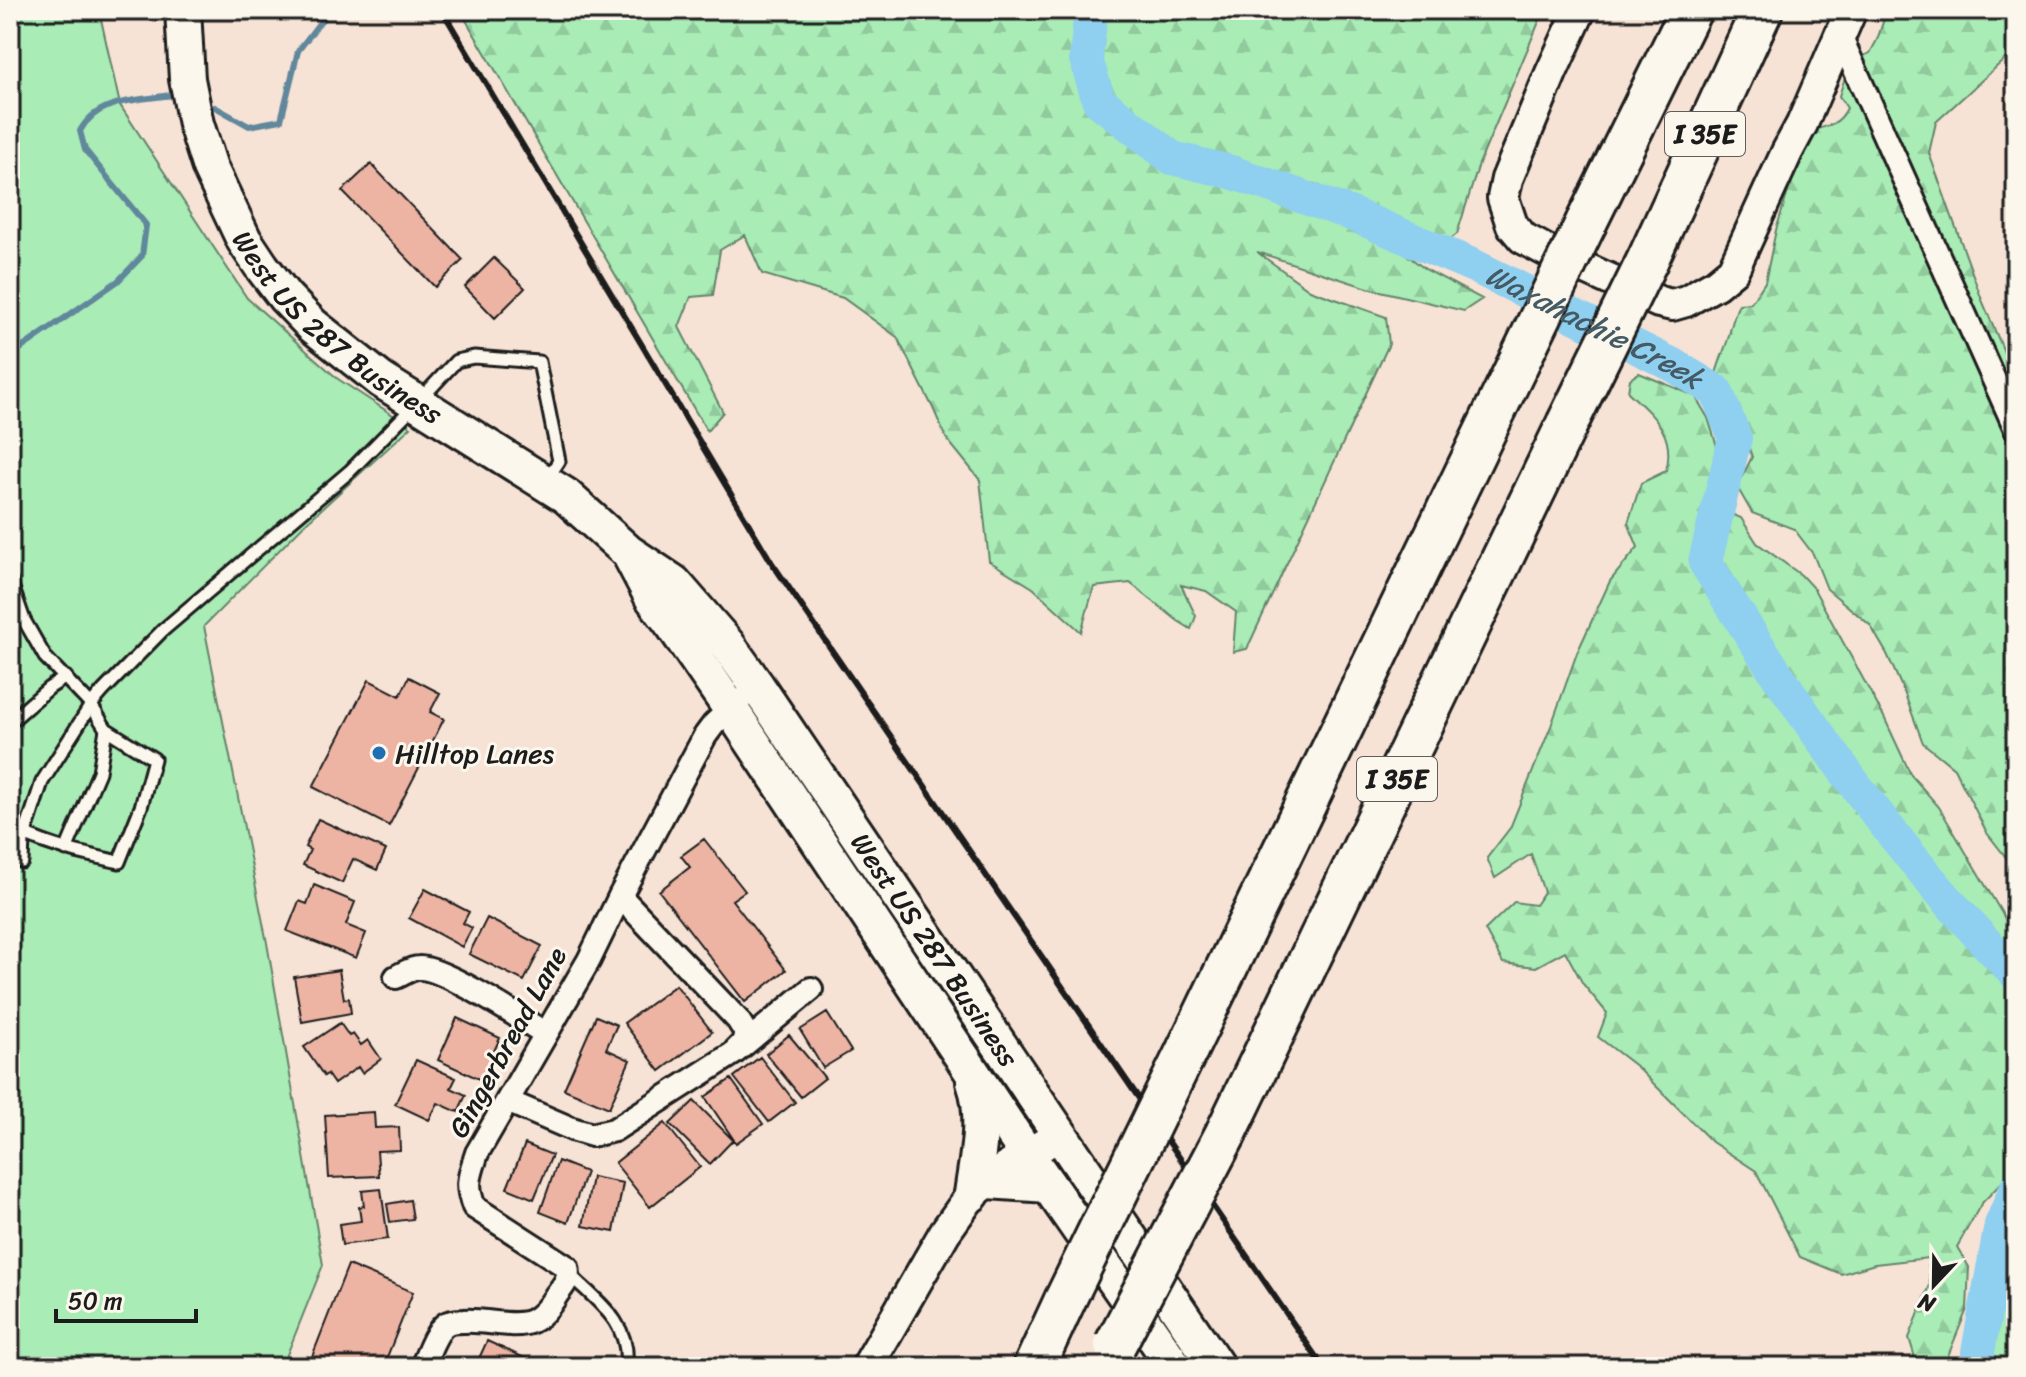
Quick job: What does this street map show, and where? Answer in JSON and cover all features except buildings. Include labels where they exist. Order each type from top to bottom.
[{"type":"highway","name":"I 35E","points":[[1034,1367],[1691,10]]},
{"type":"highway","name":"I 35E","points":[[1110,1356],[1226,1133],[1648,259],[1762,10]]},
{"type":"highway","points":[[1022,1367],[1059,1313]]},
{"type":"main road","name":"West US 287 Business","points":[[183,10],[187,79],[196,124],[210,168],[244,240],[262,267],[312,325],[381,380],[546,482],[629,553],[674,583],[727,644],[1217,1367]]},
{"type":"main road","points":[[1580,10],[1512,166],[1503,198],[1512,225],[1523,238],[1659,302],[1672,305],[1686,301],[1716,284],[1733,270],[1846,23]]},
{"type":"main road","name":"West US 287 Business","points":[[629,553],[652,597],[730,708],[1026,1153],[1175,1367]]},
{"type":"main road","points":[[968,1063],[980,1099],[980,1188]]},
{"type":"main road","points":[[867,1367],[945,1232],[980,1188],[1026,1153],[1059,1135]]},
{"type":"main road","points":[[980,1188],[1048,1185]]},
{"type":"street","points":[[1846,23],[2016,429]]},
{"type":"street","name":"Gingerbread Lane","points":[[569,1274],[567,1267],[474,1207],[468,1193],[468,1180],[477,1153],[589,960],[705,736],[730,708],[757,686]]},
{"type":"street","points":[[620,896],[738,1020],[746,1033],[743,1043],[734,1053]]},
{"type":"street","points":[[396,977],[416,968],[433,970],[491,1000],[546,1034]]},
{"type":"street","points":[[507,1101],[592,1135],[614,1130],[734,1053],[811,989]]},
{"type":"street","points":[[422,1367],[444,1325],[478,1320],[514,1324],[531,1322],[548,1307],[569,1274]]},
{"type":"lane","points":[[22,862],[24,835],[42,782],[103,691],[163,630],[350,471],[456,361],[474,357],[539,362],[559,461],[546,482]]},
{"type":"lane","points":[[10,580],[24,620],[45,657],[91,705],[106,729],[154,759],[141,807],[119,862],[66,850],[10,827]]},
{"type":"lane","points":[[10,722],[66,677]]},
{"type":"lane","points":[[66,850],[99,772],[106,729]]},
{"type":"lane","points":[[569,1274],[623,1331],[628,1355],[626,1367]]},
{"type":"green space","points":[[10,10],[99,10],[120,105],[247,298],[338,379],[411,427],[304,525],[204,626],[267,943],[323,1265],[282,1367],[10,1367]]},
{"type":"green space","points":[[460,10],[1544,10],[1479,164],[1457,234],[1444,244],[1315,184],[1256,178],[1319,213],[1381,235],[1425,269],[1482,299],[1464,311],[1368,288],[1257,252],[1310,290],[1386,317],[1389,344],[1247,649],[1233,652],[1236,612],[1206,591],[1181,585],[1196,616],[1191,629],[1130,583],[1094,587],[1081,632],[1033,588],[989,561],[980,480],[946,438],[897,337],[843,298],[762,274],[745,235],[720,250],[713,295],[691,297],[679,327],[723,412],[707,431]]},
{"type":"green space","points":[[1887,10],[2016,10],[2016,49],[1936,122],[1929,153],[1982,300],[2016,380],[2016,870],[1987,833],[1954,768],[1923,743],[1887,654],[1870,625],[1827,589],[1813,554],[1794,529],[1752,513],[1737,487],[1752,457],[1734,395],[1716,374],[1739,304],[1751,303],[1765,282],[1776,230],[1804,141],[1811,130],[1841,118],[1847,108],[1839,96],[1847,71],[1870,53]]},
{"type":"green space","points":[[1639,373],[1695,396],[1708,418],[1720,456],[1720,481],[1707,504],[1741,518],[1757,543],[1801,575],[1814,589],[1884,717],[1911,775],[1939,807],[2016,937],[2016,1179],[2005,1179],[1981,1204],[1957,1247],[1969,1267],[1967,1309],[1948,1356],[1948,1367],[1913,1367],[1914,1354],[1909,1338],[1930,1285],[1928,1258],[1875,1264],[1841,1274],[1800,1257],[1756,1171],[1712,1142],[1637,1067],[1598,1037],[1607,1013],[1583,984],[1565,951],[1536,967],[1503,963],[1485,930],[1514,902],[1535,905],[1544,892],[1531,854],[1495,878],[1487,858],[1510,828],[1577,653],[1610,581],[1638,547],[1628,523],[1641,483],[1666,471],[1668,446],[1665,436],[1654,418],[1628,392],[1630,379]]},
{"type":"green space","points":[[2016,1279],[2016,1367],[1985,1367],[1989,1331]]},
{"type":"waterway","points":[[215,107],[249,126],[281,120],[298,51],[329,10]]},
{"type":"waterway","name":"Waxahachie Creek","points":[[1091,10],[1086,59],[1099,101],[1172,158],[1231,172],[1349,213],[1474,266],[1673,365],[1716,391],[1735,438],[1705,562],[1774,670],[1849,777],[1930,879],[2016,974]]},
{"type":"waterway","points":[[10,356],[118,281],[142,256],[146,225],[85,150],[80,131],[97,112],[108,107],[171,95]]},
{"type":"waterway","name":"Waxahachie Creek","points":[[1979,1367],[1978,1352],[2001,1225],[2016,1189]]},
{"type":"railway","points":[[442,10],[772,563],[1323,1367]]},
{"type":"place","name":"Hilltop Lanes","points":[[379,753]]}]
